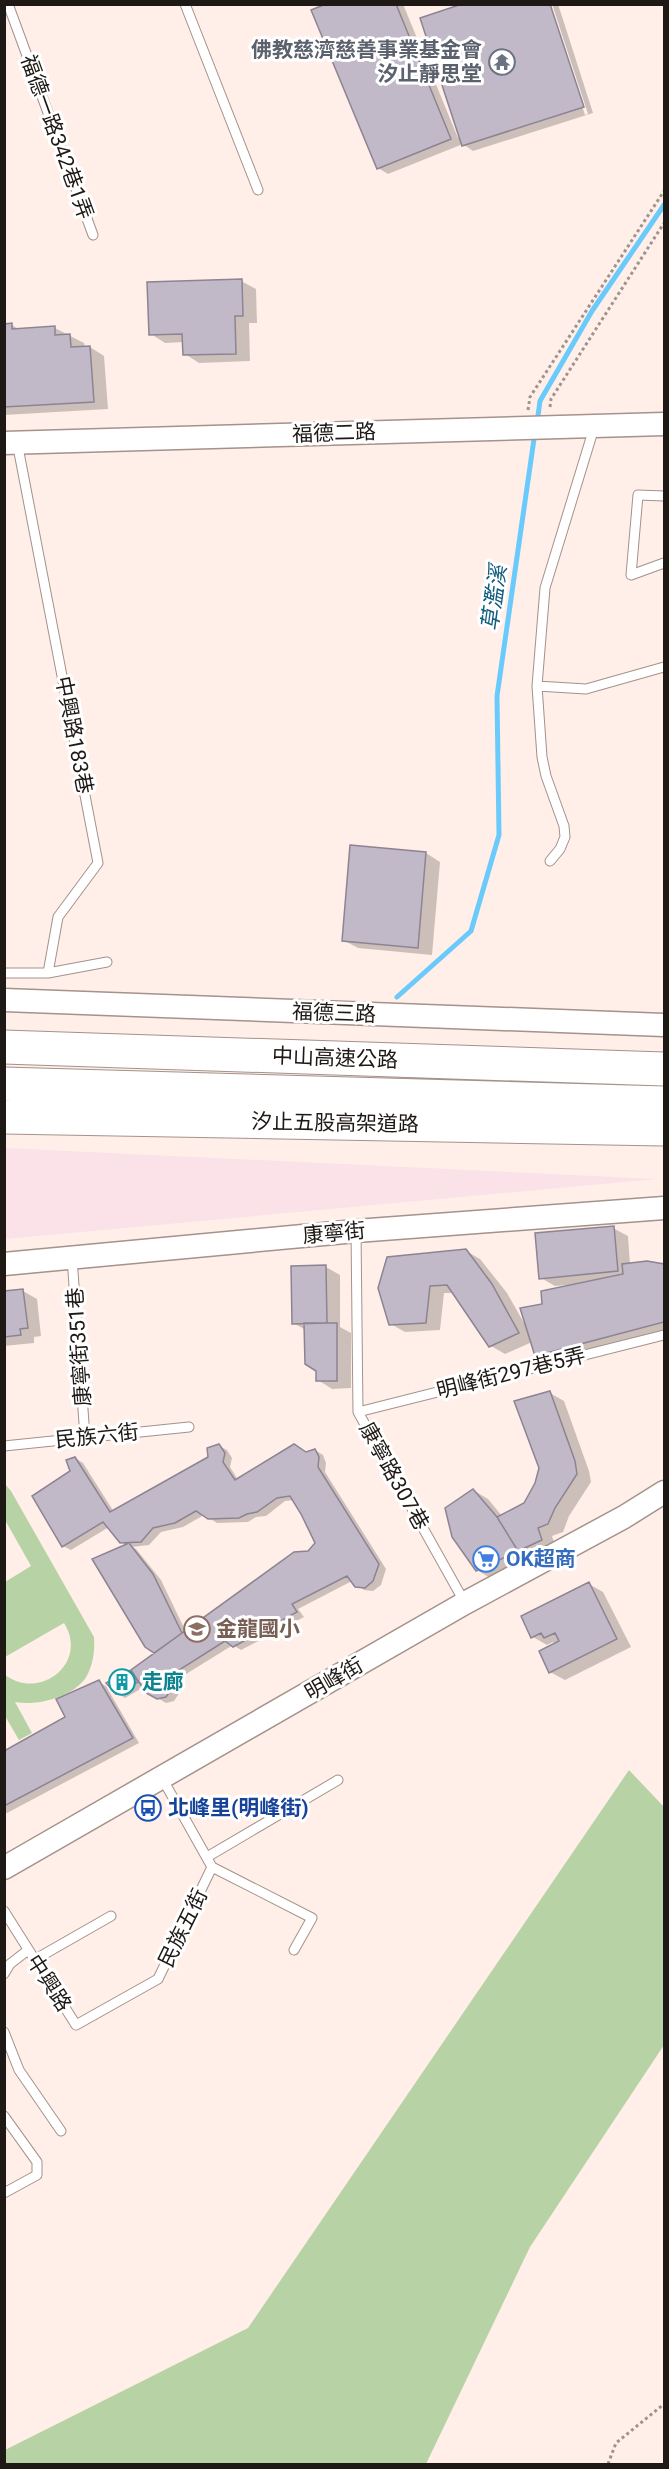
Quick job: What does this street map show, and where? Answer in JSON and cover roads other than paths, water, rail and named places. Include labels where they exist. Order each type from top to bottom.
[{"type":"highway","name":"中山高速公路","points":[[4,1047],[664,1069]]},
{"type":"highway","name":"中山高速公路","points":[[4,1084],[664,1103]]},
{"type":"highway","name":"汐止五股高架道路","points":[[4,1118],[664,1129]]},
{"type":"street","name":"福德二路","points":[[11,443],[664,424]]},
{"type":"street","name":"福德三路","points":[[4,1000],[664,1025]]},
{"type":"street","name":"康寧街","points":[[4,1264],[356,1231],[664,1208]]},
{"type":"street","name":"明峰街","points":[[4,1868],[465,1603],[624,1517],[664,1492]]},
{"type":"lane","name":"福德一路342巷1弄","points":[[8,4],[93,235]]},
{"type":"lane","points":[[185,4],[258,190]]},
{"type":"lane","points":[[550,861],[560,849],[565,837],[564,826],[546,776],[542,757],[537,686],[545,588],[594,426]]},
{"type":"lane","name":"中興路183巷","points":[[11,443],[98,863],[58,917],[48,974]]},
{"type":"lane","points":[[664,496],[638,495],[631,575],[664,563]]},
{"type":"lane","points":[[537,686],[586,688],[664,667]]},
{"type":"lane","points":[[4,973],[48,974],[106,962]]},
{"type":"lane","name":"康寧路307巷","points":[[356,1231],[358,1412],[465,1603]]},
{"type":"lane","name":"康寧街351巷","points":[[72,1258],[86,1437]]},
{"type":"lane","name":"明峰街297巷5弄","points":[[358,1412],[664,1335]]},
{"type":"lane","name":"民族六街","points":[[4,1446],[189,1427]]},
{"type":"lane","name":"民族五街","points":[[76,2025],[158,1979],[212,1867],[162,1778]]},
{"type":"lane","points":[[207,1857],[338,1780]]},
{"type":"lane","points":[[212,1867],[312,1918],[294,1950]]},
{"type":"lane","name":"中興路","points":[[4,1911],[76,2025]]},
{"type":"lane","points":[[34,1960],[111,1916]]},
{"type":"lane","points":[[4,1974],[10,1964],[28,1950]]},
{"type":"lane","points":[[4,2032],[19,2070],[62,2131]]},
{"type":"lane","points":[[4,2116],[37,2162],[37,2175],[4,2193]]},
{"type":"waterway","name":"草濫溪","points":[[537,423],[540,401],[592,311],[664,205]]},
{"type":"waterway","name":"草濫溪","points":[[397,997],[471,931],[499,835],[497,696],[535,432]]},
{"type":"place","name":"佛教慈濟慈善事業基金會 汐止靜思堂","points":[[502,62]]},
{"type":"place","name":"OK超商","points":[[486,1559]]},
{"type":"place","name":"金龍國小","points":[[197,1629]]},
{"type":"place","name":"走廊","points":[[122,1682]]},
{"type":"place","name":"北峰里(明峰街)","points":[[148,1808]]}]
